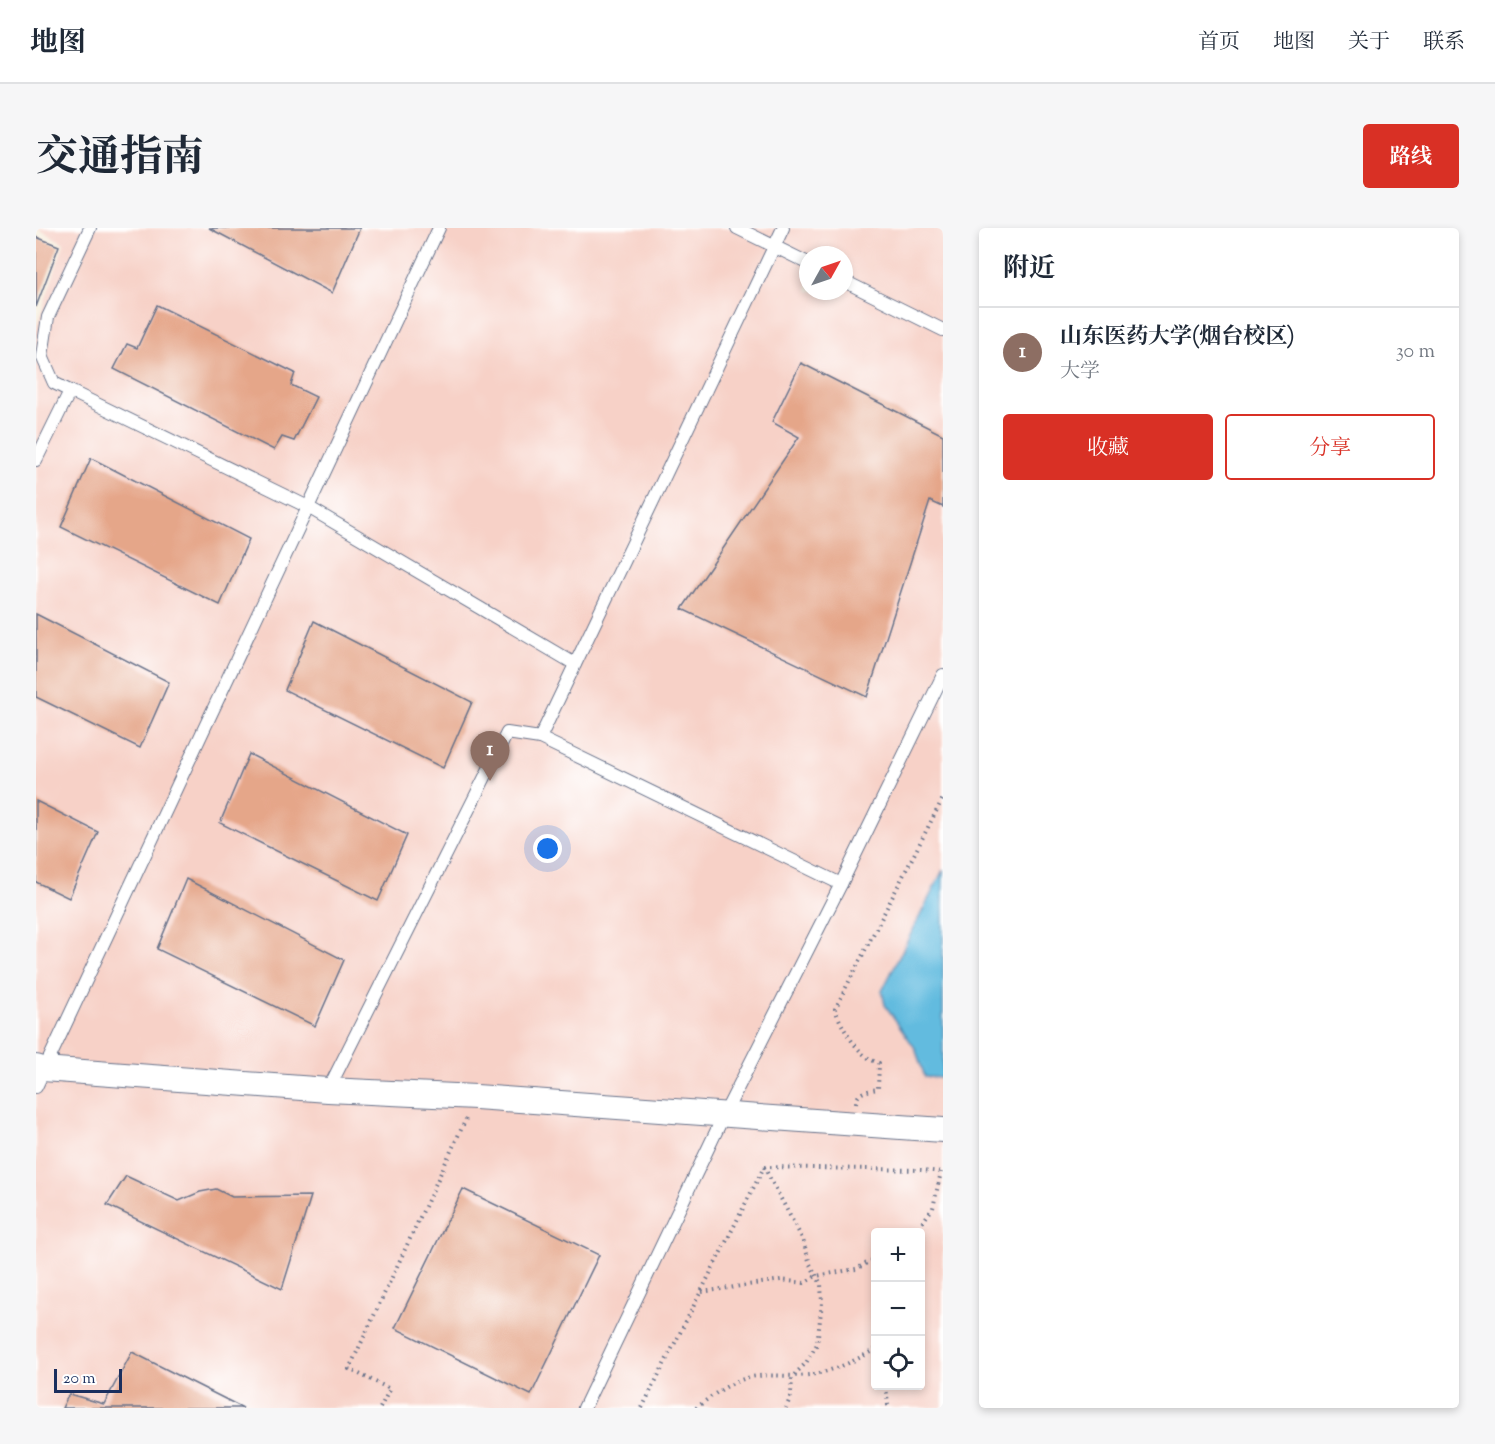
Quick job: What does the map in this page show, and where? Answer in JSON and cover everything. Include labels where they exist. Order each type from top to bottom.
[{"type":"street","points":[[38,1074],[476,1097],[943,1130]]},
{"type":"lane","points":[[90,228],[48,317],[42,356],[54,383],[308,507],[575,664]]},
{"type":"lane","points":[[38,1074],[439,228]]},
{"type":"lane","points":[[737,228],[799,258]]},
{"type":"lane","points":[[540,738],[783,228]]},
{"type":"lane","points":[[853,285],[943,330]]},
{"type":"lane","points":[[36,460],[70,391]]},
{"type":"lane","points":[[584,1408],[724,1115],[842,884],[943,675]]},
{"type":"lane","points":[[328,1090],[507,733],[540,738],[842,884]]},
{"type":"path","points":[[855,1108],[856,1098],[862,1092],[878,1089],[879,1063],[867,1060],[842,1029],[835,1009],[943,798]]},
{"type":"path","points":[[380,1408],[390,1389],[349,1369],[476,1097]]},
{"type":"path","points":[[764,1167],[942,1172],[933,1208],[919,1228]]},
{"type":"path","points":[[764,1167],[803,1240],[810,1264],[821,1284],[822,1303],[817,1344],[806,1363],[792,1377],[791,1396],[786,1408]]},
{"type":"path","points":[[642,1408],[764,1167]]},
{"type":"path","points":[[701,1292],[781,1280],[804,1283],[816,1276],[856,1269],[871,1261]]},
{"type":"path","points":[[696,1408],[730,1385],[757,1376],[792,1377],[837,1368],[871,1351]]},
{"type":"path","points":[[881,1408],[889,1407],[887,1390]]},
{"type":"shaded area","points":[[36,228],[943,228],[943,1408],[36,1408],[36,329],[64,243]]},
{"type":"water","points":[[943,870],[943,1078],[925,1077],[915,1048],[885,1005],[882,991]]},
{"type":"building","points":[[209,228],[360,228],[332,293]]},
{"type":"building","points":[[36,237],[59,246],[36,307]]},
{"type":"building","points":[[157,305],[295,373],[291,385],[316,397],[294,441],[282,437],[274,450],[114,369],[127,344],[137,348]]},
{"type":"building","points":[[801,363],[943,435],[943,507],[930,501],[867,697],[682,609],[799,437],[772,422]]},
{"type":"building","points":[[91,458],[249,539],[220,605],[61,527]]},
{"type":"building","points":[[36,614],[169,682],[140,748],[36,697]]},
{"type":"building","points":[[314,621],[472,702],[443,768],[285,690]]},
{"type":"building","points":[[249,754],[407,835],[378,901],[220,823]]},
{"type":"building","points":[[36,801],[98,832],[69,898],[36,882]]},
{"type":"building","points":[[186,879],[344,960],[315,1026],[157,949]]},
{"type":"building","points":[[126,1176],[179,1201],[200,1192],[216,1189],[232,1197],[311,1196],[282,1289],[107,1205]]},
{"type":"building","points":[[463,1189],[599,1255],[531,1395],[395,1328]]},
{"type":"building","points":[[132,1352],[243,1408],[62,1408],[69,1394],[104,1404]]},
{"type":"place","name":"山东医药大学(烟台校区)","points":[[490,781]]}]
